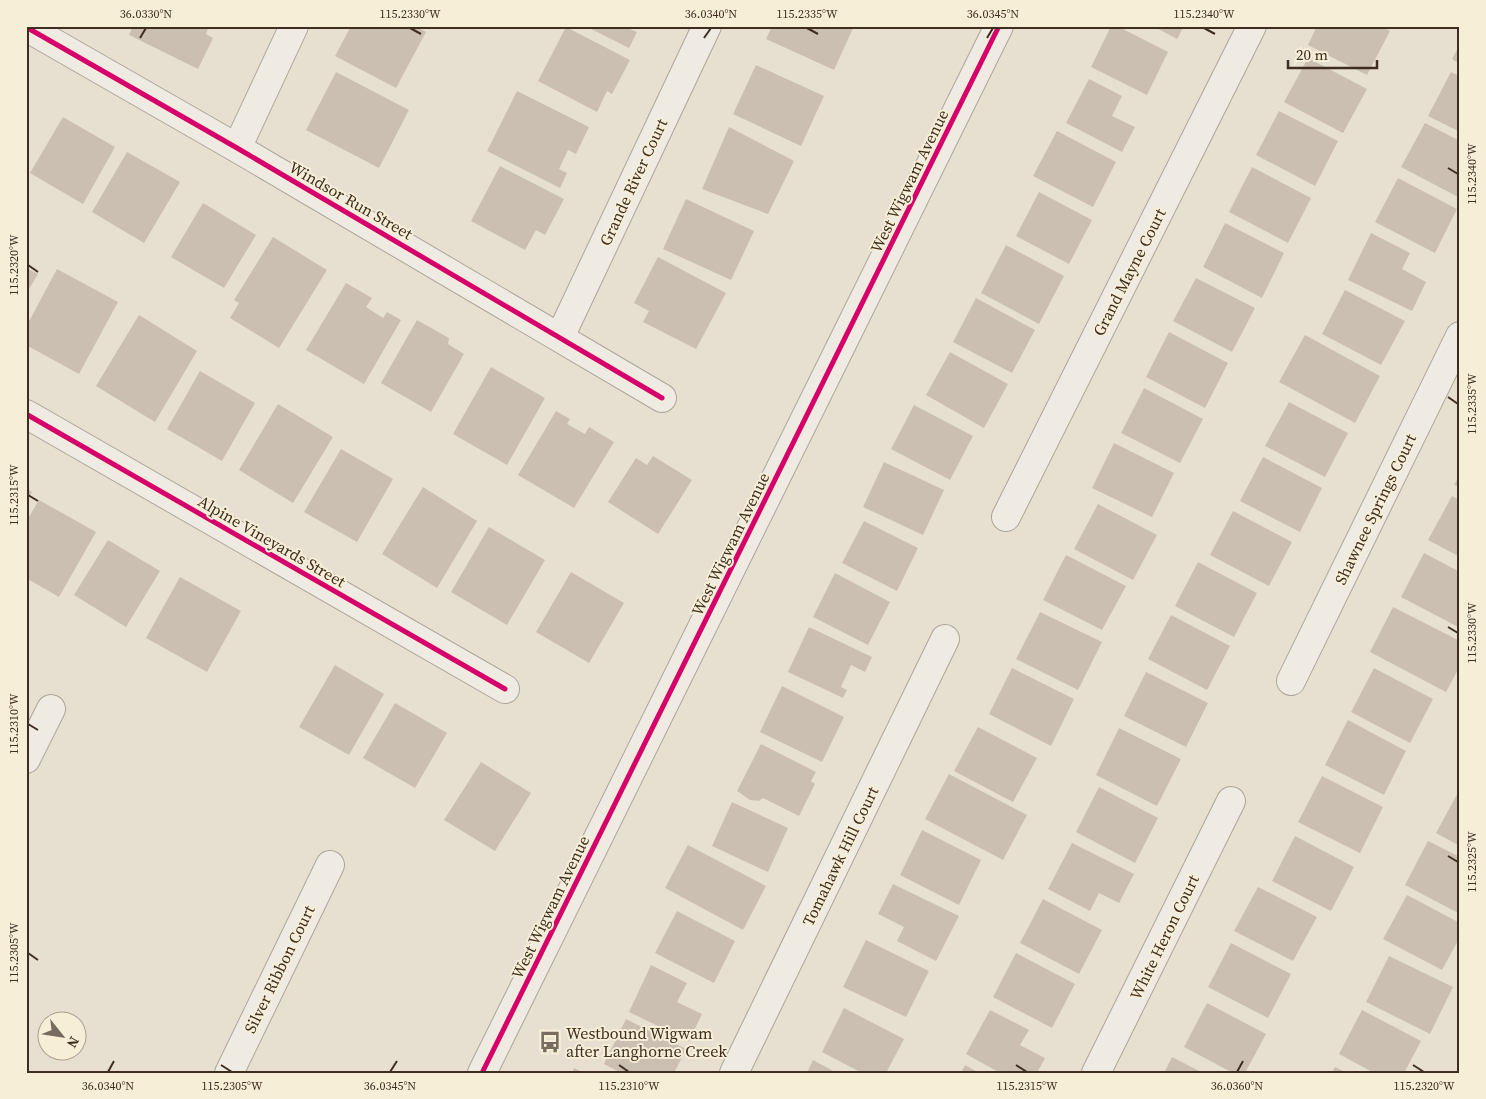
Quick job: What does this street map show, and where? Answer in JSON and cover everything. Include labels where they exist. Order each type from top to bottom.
[{"type":"street","points":[[237,148],[294,26]]},
{"type":"street","name":"Grande River Court","points":[[560,337],[706,26]]},
{"type":"street","name":"West Wigwam Avenue","points":[[482,1073],[999,26]]},
{"type":"street","name":"Grand Mayne Court","points":[[1006,517],[1252,26]]},
{"type":"street","name":"Windsor Run Street","points":[[26,28],[237,148],[662,398]]},
{"type":"street","name":"Shawnee Springs Court","points":[[1291,681],[1460,336]]},
{"type":"street","name":"Alpine Vineyards Street","points":[[26,414],[505,689]]},
{"type":"street","name":"Tomahawk Hill Court","points":[[734,1073],[946,639]]},
{"type":"street","points":[[26,759],[51,709]]},
{"type":"street","name":"White Heron Court","points":[[1096,1073],[1231,801]]},
{"type":"street","name":"Silver Ribbon Court","points":[[229,1073],[330,865]]},
{"type":"building","points":[[133,26],[209,26],[206,34],[213,38],[198,69],[129,35]]},
{"type":"building","points":[[351,26],[415,26],[426,32],[396,88],[335,56]]},
{"type":"building","points":[[585,26],[631,26],[630,29],[637,32],[629,48]]},
{"type":"building","points":[[772,26],[854,26],[834,70],[766,39]]},
{"type":"building","points":[[1111,26],[1117,26],[1168,52],[1147,95],[1091,67]]},
{"type":"building","points":[[1153,26],[1184,26],[1177,39]]},
{"type":"building","points":[[1317,26],[1381,26],[1390,31],[1367,75],[1308,45]]},
{"type":"building","points":[[566,27],[630,60],[612,94],[607,91],[597,112],[538,81]]},
{"type":"building","points":[[1460,44],[1460,64],[1452,59]]},
{"type":"building","points":[[1308,58],[1367,89],[1343,133],[1284,102]]},
{"type":"building","points":[[756,65],[824,96],[801,146],[733,114]]},
{"type":"building","points":[[336,72],[409,110],[379,168],[306,130]]},
{"type":"building","points":[[1451,72],[1460,76],[1460,132],[1428,116]]},
{"type":"building","points":[[1089,79],[1122,96],[1112,116],[1135,127],[1122,152],[1066,123]]},
{"type":"building","points":[[517,91],[589,127],[576,154],[568,150],[559,169],[567,173],[560,188],[487,151]]},
{"type":"building","points":[[1279,111],[1338,141],[1315,186],[1256,155]]},
{"type":"building","points":[[63,117],[115,147],[83,204],[30,173]]},
{"type":"building","points":[[1425,123],[1460,141],[1460,198],[1401,167]]},
{"type":"building","points":[[729,127],[794,161],[768,214],[702,189]]},
{"type":"building","points":[[1057,131],[1116,162],[1093,207],[1033,176]]},
{"type":"building","points":[[127,152],[180,182],[144,243],[92,212]]},
{"type":"building","points":[[500,166],[564,199],[545,235],[536,230],[525,250],[471,221]]},
{"type":"building","points":[[1252,167],[1311,198],[1288,243],[1229,212]]},
{"type":"building","points":[[1398,178],[1457,209],[1435,253],[1375,222]]},
{"type":"building","points":[[1039,192],[1092,220],[1069,264],[1016,236]]},
{"type":"building","points":[[686,199],[754,231],[731,280],[663,249]]},
{"type":"building","points":[[203,203],[256,235],[224,288],[171,257]]},
{"type":"building","points":[[1225,223],[1284,253],[1262,298],[1203,267]]},
{"type":"building","points":[[1371,233],[1410,253],[1402,269],[1426,282],[1412,311],[1348,280]]},
{"type":"building","points":[[273,237],[327,270],[279,348],[230,318],[239,303],[234,300]]},
{"type":"building","points":[[1006,245],[1064,276],[1039,324],[981,293]]},
{"type":"building","points":[[658,257],[726,293],[696,349],[643,322],[649,311],[634,303]]},
{"type":"building","points":[[26,268],[38,274],[26,294]]},
{"type":"building","points":[[57,269],[118,302],[79,374],[26,345],[26,327]]},
{"type":"building","points":[[1196,278],[1255,308],[1232,352],[1173,321]]},
{"type":"building","points":[[346,283],[372,298],[366,307],[383,318],[387,312],[401,320],[364,384],[306,350]]},
{"type":"building","points":[[1345,290],[1405,321],[1381,365],[1322,334]]},
{"type":"building","points":[[976,298],[1035,330],[1012,373],[953,342]]},
{"type":"building","points":[[139,315],[197,351],[155,422],[96,386]]},
{"type":"building","points":[[417,320],[449,338],[448,344],[464,354],[431,412],[381,383]]},
{"type":"building","points":[[1169,332],[1228,363],[1205,408],[1146,377]]},
{"type":"building","points":[[1305,335],[1380,376],[1355,423],[1279,382]]},
{"type":"building","points":[[950,352],[1008,384],[984,428],[926,395]]},
{"type":"building","points":[[491,367],[545,398],[507,465],[453,434]]},
{"type":"building","points":[[200,371],[255,403],[222,461],[167,429]]},
{"type":"building","points":[[1144,388],[1203,419],[1180,463],[1121,433]]},
{"type":"building","points":[[1289,402],[1348,433],[1325,477],[1265,446]]},
{"type":"building","points":[[278,404],[333,437],[293,503],[239,470]]},
{"type":"building","points":[[914,405],[973,436],[950,480],[891,449]]},
{"type":"building","points":[[556,411],[570,419],[567,424],[585,434],[589,427],[614,442],[574,508],[518,475]]},
{"type":"building","points":[[1114,443],[1174,473],[1152,517],[1092,488]]},
{"type":"building","points":[[341,449],[393,479],[357,542],[304,512]]},
{"type":"building","points":[[653,456],[692,480],[658,534],[608,502],[636,458],[647,465]]},
{"type":"building","points":[[1263,457],[1322,488],[1300,532],[1240,501]]},
{"type":"building","points":[[884,462],[944,490],[923,535],[863,507]]},
{"type":"building","points":[[1460,474],[1460,487],[1454,485]]},
{"type":"building","points":[[423,487],[477,521],[437,588],[382,554]]},
{"type":"building","points":[[26,488],[32,492],[26,502]]},
{"type":"building","points":[[1452,496],[1460,500],[1460,557],[1428,540]]},
{"type":"building","points":[[39,500],[96,532],[59,597],[26,578],[26,522]]},
{"type":"building","points":[[1098,504],[1157,535],[1133,580],[1074,549]]},
{"type":"building","points":[[1233,511],[1292,542],[1269,586],[1210,555]]},
{"type":"building","points":[[864,521],[918,548],[897,591],[842,563]]},
{"type":"building","points":[[489,527],[545,560],[507,625],[451,592]]},
{"type":"building","points":[[108,540],[160,571],[126,627],[74,595]]},
{"type":"building","points":[[1424,553],[1460,572],[1460,628],[1401,597]]},
{"type":"building","points":[[1066,555],[1126,586],[1102,630],[1043,600]]},
{"type":"building","points":[[1198,562],[1257,593],[1234,637],[1175,606]]},
{"type":"building","points":[[571,572],[624,603],[589,663],[536,632]]},
{"type":"building","points":[[835,573],[890,602],[868,645],[813,617]]},
{"type":"building","points":[[180,577],[241,611],[207,672],[146,638]]},
{"type":"building","points":[[1393,607],[1460,641],[1460,666],[1446,692],[1370,652]]},
{"type":"building","points":[[1040,612],[1102,642],[1078,690],[1016,659]]},
{"type":"building","points":[[1171,615],[1230,646],[1207,690],[1148,659]]},
{"type":"building","points":[[809,627],[872,657],[865,672],[851,665],[841,687],[847,690],[843,698],[788,672]]},
{"type":"building","points":[[335,665],[384,694],[349,755],[299,727]]},
{"type":"building","points":[[1012,668],[1074,699],[1051,746],[989,714]]},
{"type":"building","points":[[1374,668],[1433,699],[1410,743],[1351,712]]},
{"type":"building","points":[[1146,672],[1208,703],[1186,747],[1124,716]]},
{"type":"building","points":[[782,686],[844,717],[822,762],[760,732]]},
{"type":"building","points":[[395,703],[447,733],[415,788],[363,758]]},
{"type":"building","points":[[1348,720],[1406,751],[1384,795],[1325,765]]},
{"type":"building","points":[[978,727],[1037,758],[1013,802],[954,771]]},
{"type":"building","points":[[1119,728],[1181,759],[1157,806],[1096,775]]},
{"type":"building","points":[[761,744],[816,772],[811,781],[815,784],[799,816],[763,798],[759,801],[750,800],[737,791]]},
{"type":"building","points":[[481,762],[531,793],[495,851],[444,820]]},
{"type":"building","points":[[949,774],[1027,815],[1003,860],[925,819]]},
{"type":"building","points":[[1322,776],[1383,807],[1360,853],[1298,822]]},
{"type":"building","points":[[1099,787],[1158,818],[1135,863],[1076,832]]},
{"type":"building","points":[[1460,789],[1460,846],[1436,833]]},
{"type":"building","points":[[732,802],[788,828],[768,872],[712,846]]},
{"type":"building","points":[[922,830],[981,860],[959,905],[900,875]]},
{"type":"building","points":[[1295,836],[1354,867],[1331,911],[1272,881]]},
{"type":"building","points":[[1428,841],[1460,857],[1460,914],[1405,885]]},
{"type":"building","points":[[1072,843],[1134,874],[1119,903],[1099,893],[1090,911],[1048,889]]},
{"type":"building","points":[[688,845],[766,886],[743,930],[665,888]]},
{"type":"building","points":[[893,884],[959,916],[936,961],[897,941],[904,927],[878,914]]},
{"type":"building","points":[[1258,887],[1317,917],[1293,961],[1234,931]]},
{"type":"building","points":[[1407,895],[1460,923],[1460,937],[1442,970],[1383,939]]},
{"type":"building","points":[[1043,899],[1102,930],[1079,974],[1020,943]]},
{"type":"building","points":[[677,911],[735,941],[714,983],[655,953]]},
{"type":"building","points":[[866,940],[929,971],[906,1017],[843,987]]},
{"type":"building","points":[[1231,943],[1291,974],[1268,1018],[1208,987]]},
{"type":"building","points":[[1016,953],[1075,984],[1052,1028],[993,997]]},
{"type":"building","points":[[1389,956],[1453,987],[1430,1034],[1366,1002]]},
{"type":"building","points":[[651,965],[687,983],[677,1002],[702,1014],[689,1041],[629,1012]]},
{"type":"building","points":[[1207,1003],[1266,1034],[1245,1073],[1233,1073],[1184,1047]]},
{"type":"building","points":[[844,1008],[904,1039],[886,1073],[862,1073],[822,1052]]},
{"type":"building","points":[[990,1010],[1029,1030],[1020,1045],[1045,1058],[1037,1073],[1000,1073],[966,1054]]},
{"type":"building","points":[[1362,1010],[1421,1041],[1404,1073],[1374,1073],[1339,1054]]},
{"type":"building","points":[[626,1019],[686,1049],[674,1073],[621,1073],[604,1064]]},
{"type":"building","points":[[1172,1057],[1203,1073],[1164,1073]]},
{"type":"building","points":[[813,1060],[837,1073],[807,1073]]},
{"type":"building","points":[[965,1065],[979,1073],[961,1073]]},
{"type":"building","points":[[1335,1067],[1347,1073],[1332,1073]]},
{"type":"building","points":[[574,1068],[584,1073],[572,1073]]},
{"type":"cycle path","points":[[482,1073],[999,26]]},
{"type":"cycle path","points":[[26,27],[237,148],[662,398]]},
{"type":"cycle path","points":[[26,414],[505,689]]},
{"type":"place","name":"Westbound Wigwam after Langhorne Creek","points":[[550,1042]]}]
